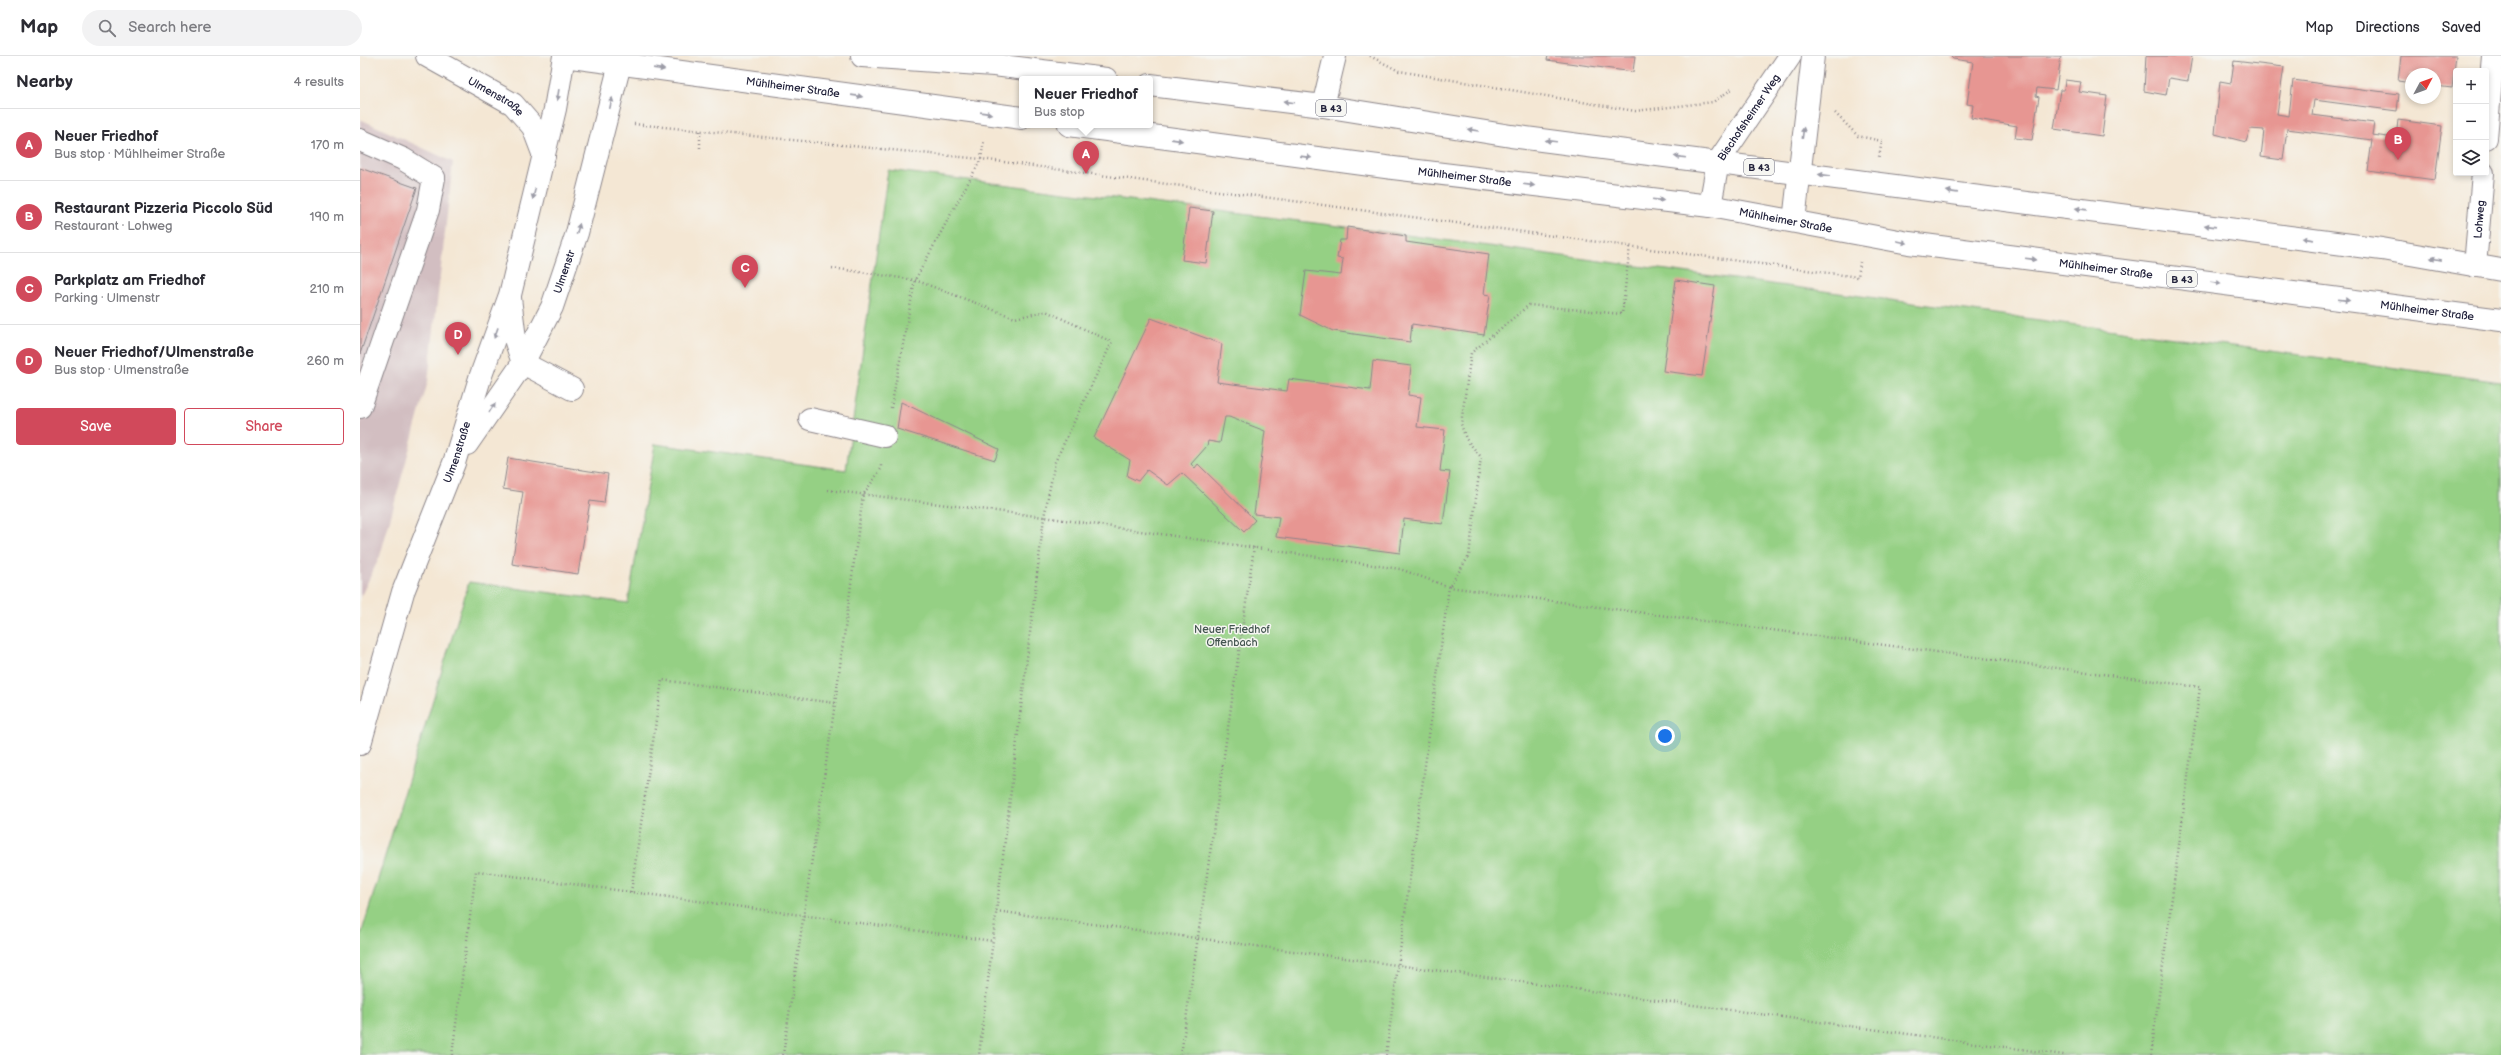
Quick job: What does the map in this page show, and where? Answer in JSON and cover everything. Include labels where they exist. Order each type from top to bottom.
[{"type":"main road","name":"Ulmenstraße","points":[[427,56],[513,104],[533,127],[544,156]]},
{"type":"main road","name":"Ulmenstraße","points":[[360,744],[403,592],[454,463],[483,372],[510,295],[555,109],[564,56]]},
{"type":"main road","name":"Mühlheimer Straße","points":[[564,56],[621,60],[1019,118]]},
{"type":"main road","points":[[862,56],[994,65],[1082,76]]},
{"type":"main road","points":[[1323,106],[1335,56]]},
{"type":"main road","name":"Bischofsheimer Weg","points":[[1710,206],[1718,162],[1790,56]]},
{"type":"main road","points":[[1794,221],[1812,56]]},
{"type":"main road","points":[[2489,104],[2493,56]]},
{"type":"main road","name":"Ulmenstr","points":[[454,463],[523,363],[536,340],[559,285],[577,233],[621,60]]},
{"type":"main road","name":"B 43","points":[[1153,85],[1323,106],[1511,136],[1799,172],[2374,248],[2501,270]]},
{"type":"main road","name":"Mühlheimer Straße","points":[[1092,128],[1401,169],[1710,206],[1864,233],[1909,243],[2501,320]]},
{"type":"main road","points":[[360,140],[403,159],[434,178],[428,210],[360,407]]},
{"type":"main road","name":"Lohweg","points":[[2475,266],[2483,176]]},
{"type":"main road","points":[[510,295],[515,340],[523,363],[572,389]]},
{"type":"main road","points":[[810,419],[885,436]]},
{"type":"path","points":[[1370,56],[1400,71],[1635,111],[1713,102],[1739,84],[1763,95]]},
{"type":"path","points":[[1806,108],[1831,108],[1858,136],[1882,141],[1874,182]]},
{"type":"path","points":[[783,1055],[835,703],[863,495],[881,469],[885,436],[915,280],[981,159],[989,114]]},
{"type":"path","points":[[606,121],[981,159],[1858,277],[1864,233]]},
{"type":"path","points":[[700,131],[700,151]]},
{"type":"path","points":[[1386,1055],[1449,587],[1469,556],[1481,457],[1466,439],[1461,424],[1471,353],[1529,305],[1622,314],[1630,246]]},
{"type":"path","points":[[832,268],[915,280],[1015,318],[1046,310],[1112,342],[1055,462],[1044,517],[979,1055]]},
{"type":"path","points":[[828,490],[1044,517],[1400,569],[1449,587],[2200,687],[2151,1055]]},
{"type":"path","points":[[1181,1055],[1254,547]]},
{"type":"path","points":[[631,892],[662,680],[835,703]]},
{"type":"path","points":[[452,1055],[476,871],[993,941]]},
{"type":"path","points":[[996,911],[2064,1055]]},
{"type":"shaded area","points":[[360,119],[453,162],[428,381],[380,556],[360,598]]},
{"type":"green space","name":"Neuer Friedhof Offenbach","points":[[888,170],[1347,227],[2501,382],[2501,1055],[360,1055],[360,938],[469,582],[628,603],[655,444],[846,470]]},
{"type":"building","points":[[1548,56],[1635,56],[1633,72],[1547,60]]},
{"type":"building","points":[[1950,56],[2061,56],[2056,90],[2037,88],[2036,96],[2039,97],[2032,140],[2015,138],[2017,126],[1971,118],[1973,105],[1967,104],[1973,62],[1953,59]]},
{"type":"building","points":[[2146,56],[2192,56],[2188,81],[2169,78],[2166,95],[2144,91]]},
{"type":"building","points":[[2401,56],[2456,56],[2454,68],[2453,68],[2452,88],[2441,87],[2441,68],[2405,68],[2405,82],[2398,81]]},
{"type":"building","points":[[2234,61],[2284,67],[2277,114],[2289,116],[2293,80],[2399,94],[2397,111],[2314,100],[2312,115],[2374,123],[2372,135],[2396,138],[2398,120],[2442,126],[2435,180],[2368,171],[2372,140],[2287,129],[2283,160],[2261,157],[2264,130],[2250,129],[2246,142],[2215,134],[2220,81],[2231,83]]},
{"type":"building","points":[[2065,80],[2081,82],[2079,92],[2107,96],[2102,136],[2054,129],[2060,90],[2064,90]]},
{"type":"building","points":[[360,168],[417,188],[360,354]]},
{"type":"building","points":[[1189,208],[1213,211],[1206,263],[1182,260]]},
{"type":"building","points":[[1347,227],[1406,236],[1406,242],[1489,254],[1484,294],[1490,295],[1484,335],[1412,324],[1410,342],[1333,331],[1300,315],[1306,271],[1341,275],[1343,259],[1337,258],[1340,240],[1346,240]]},
{"type":"building","points":[[1676,280],[1715,286],[1702,376],[1663,371]]},
{"type":"building","points":[[1151,318],[1222,344],[1217,382],[1287,391],[1289,379],[1370,390],[1373,361],[1411,366],[1408,395],[1421,397],[1417,427],[1445,430],[1440,471],[1450,472],[1443,524],[1404,519],[1400,553],[1276,537],[1279,517],[1254,514],[1265,431],[1229,417],[1225,417],[1220,443],[1208,441],[1207,446],[1191,464],[1195,468],[1198,464],[1255,520],[1244,532],[1182,473],[1168,485],[1147,470],[1138,481],[1127,476],[1130,460],[1094,438]]},
{"type":"building","points":[[901,402],[999,449],[995,460],[897,429]]},
{"type":"building","points":[[508,458],[608,474],[604,503],[590,501],[578,574],[512,564],[523,492],[503,489]]},
{"type":"place","name":"Restaurant Pizzeria Piccolo Süd","points":[[2398,160]]},
{"type":"place","name":"Neuer Friedhof","points":[[1086,174]]},
{"type":"place","name":"Parkplatz am Friedhof","points":[[745,288]]},
{"type":"place","name":"Neuer Friedhof/Ulmenstraße","points":[[458,355]]}]
